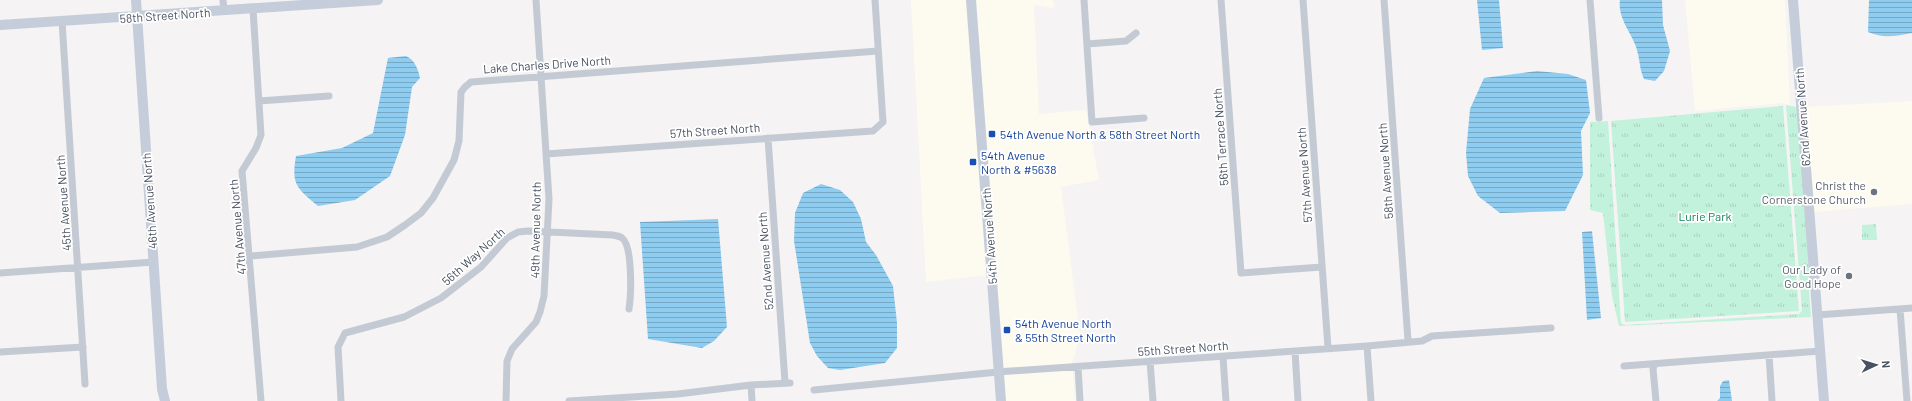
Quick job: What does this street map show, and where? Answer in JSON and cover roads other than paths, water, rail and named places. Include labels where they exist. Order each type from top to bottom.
[{"type":"street","name":"46th Avenue North","points":[[136,0],[162,389],[165,401]]},
{"type":"street","points":[[223,0],[224,10]]},
{"type":"street","name":"58th Street North","points":[[0,25],[378,0]]},
{"type":"street","name":"49th Avenue North","points":[[506,401],[507,361],[512,349],[536,322],[542,307],[544,296],[549,198],[536,0]]},
{"type":"street","points":[[874,0],[878,51]]},
{"type":"street","name":"54th Avenue North","points":[[971,0],[1001,401]]},
{"type":"street","points":[[1084,0],[1092,122],[1144,118]]},
{"type":"street","name":"56th Terrace North","points":[[1221,0],[1241,273],[1322,267]]},
{"type":"street","name":"57th Avenue North","points":[[1303,0],[1328,348]]},
{"type":"street","name":"58th Avenue North","points":[[1384,0],[1408,341]]},
{"type":"street","points":[[1590,0],[1599,118]]},
{"type":"street","name":"62nd Avenue North","points":[[1793,0],[1824,401]]},
{"type":"street","name":"47th Avenue North","points":[[253,9],[261,135],[256,148],[242,171],[261,401]]},
{"type":"street","name":"45th Avenue North","points":[[62,21],[79,268],[85,384]]},
{"type":"street","points":[[1087,44],[1126,41],[1136,33]]},
{"type":"street","name":"Lake Charles Drive North","points":[[250,256],[357,248],[387,237],[421,212],[433,198],[445,179],[454,160],[459,141],[461,92],[465,86],[478,80],[878,51]]},
{"type":"street","name":"57th Street North","points":[[546,154],[874,131],[883,122],[878,51]]},
{"type":"street","points":[[259,102],[329,96]]},
{"type":"street","name":"52nd Avenue North","points":[[751,385],[787,383],[768,138]]},
{"type":"street","name":"56th Way North","points":[[341,401],[338,347],[345,333],[404,316],[441,298],[481,267],[507,238],[518,232],[548,231],[613,235],[622,238],[626,244],[628,252],[630,283],[628,309]]},
{"type":"street","points":[[0,273],[154,262]]},
{"type":"street","points":[[1818,315],[1912,308]]},
{"type":"street","points":[[1900,309],[1907,401]]},
{"type":"street","name":"55th Street North","points":[[814,390],[998,372],[1295,352],[1422,340],[1432,336],[1551,328]]},
{"type":"street","points":[[1367,346],[1371,401]]},
{"type":"street","points":[[0,352],[83,347]]},
{"type":"street","points":[[1624,366],[1655,364],[1660,362],[1820,351]]},
{"type":"street","points":[[1295,352],[1298,401]]},
{"type":"street","points":[[1769,355],[1772,401]]},
{"type":"street","points":[[1223,357],[1226,401]]},
{"type":"street","points":[[1150,361],[1153,401]]},
{"type":"street","points":[[1655,364],[1653,369],[1656,401]]},
{"type":"street","points":[[1078,367],[1080,401]]},
{"type":"street","points":[[569,401],[678,394],[751,385],[752,401]]},
{"type":"water","points":[[1477,0],[1499,0],[1503,48],[1482,50]]},
{"type":"water","points":[[1620,0],[1662,0],[1663,25],[1670,51],[1664,71],[1655,81],[1644,79],[1634,41],[1621,14]]},
{"type":"water","points":[[1869,0],[1912,0],[1912,33],[1895,36],[1880,36],[1868,32]]},
{"type":"water","points":[[406,56],[414,62],[420,78],[412,87],[405,135],[390,176],[355,200],[318,206],[300,190],[297,185],[294,174],[296,156],[342,148],[373,133],[388,58]]},
{"type":"water","points":[[1537,71],[1568,74],[1586,80],[1590,113],[1581,131],[1583,175],[1565,211],[1500,213],[1478,196],[1468,176],[1466,153],[1470,109],[1484,78]]},
{"type":"water","points":[[821,184],[840,190],[853,202],[861,219],[866,242],[876,255],[893,286],[897,323],[897,348],[885,363],[840,370],[828,368],[817,356],[810,343],[794,241],[795,213],[803,193]]},
{"type":"water","points":[[718,219],[727,327],[714,341],[702,348],[648,339],[640,222]]},
{"type":"water","points":[[1592,231],[1601,318],[1587,320],[1582,232]]},
{"type":"water","points":[[1729,380],[1732,401],[1717,401],[1720,398],[1720,386],[1723,381]]},
{"type":"place","name":"54th Avenue North & 58th Street North","points":[[992,134]]},
{"type":"place","name":"54th Avenue North & #5638","points":[[973,162]]},
{"type":"place","name":"Christ the Cornerstone Church","points":[[1874,192]]},
{"type":"place","name":"Our Lady of Good Hope","points":[[1849,276]]},
{"type":"place","name":"54th Avenue North & 55th Street North","points":[[1007,330]]},
{"type":"park label","name":"Lurie Park","points":[[1705,216]]}]
